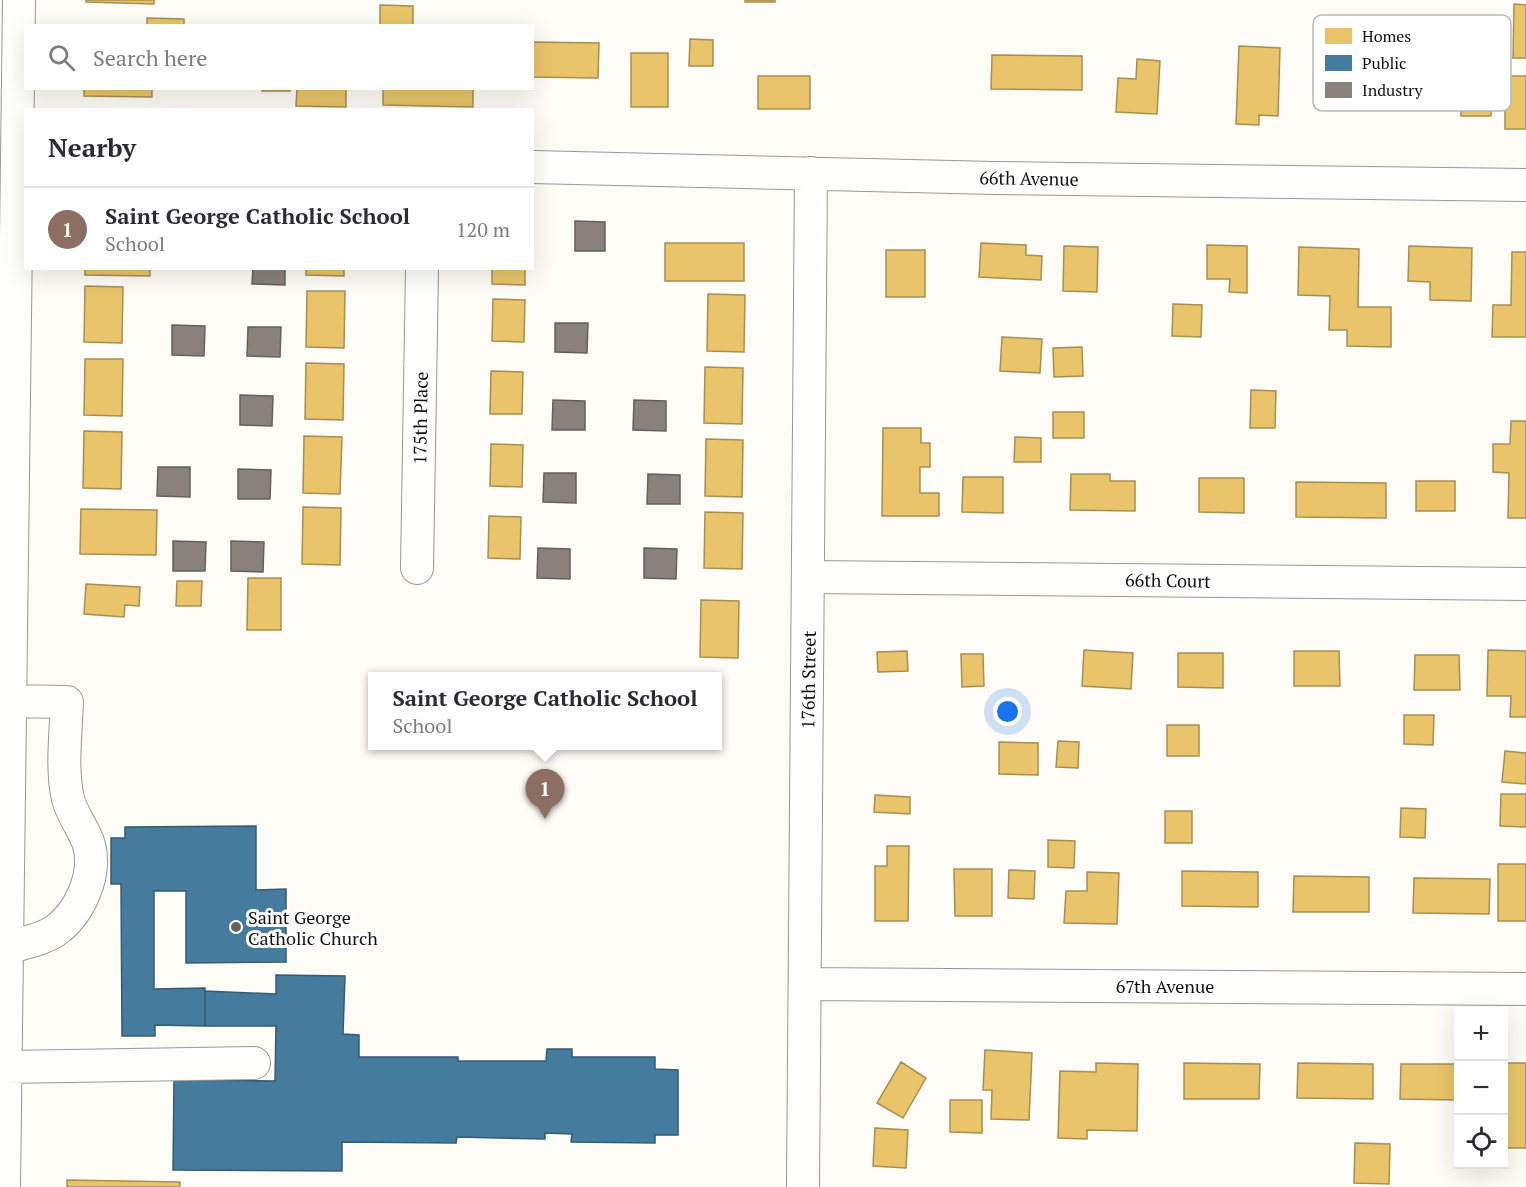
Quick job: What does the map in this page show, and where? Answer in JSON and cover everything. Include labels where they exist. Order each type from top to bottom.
[{"type":"street","points":[[4,1187],[6,1067],[4,945],[21,160],[19,0]]},
{"type":"street","name":"66th Avenue","points":[[534,167],[1526,185]]},
{"type":"street","name":"176th Street","points":[[803,1187],[810,577],[811,173]]},
{"type":"street","name":"175th Place","points":[[417,568],[422,270]]},
{"type":"street","name":"66th Court","points":[[810,577],[1526,584]]},
{"type":"street","points":[[4,945],[37,940],[55,931],[68,919],[83,897],[90,872],[89,846],[69,800],[66,772],[67,702],[11,701]]},
{"type":"street","name":"67th Avenue","points":[[805,984],[1526,989]]},
{"type":"street","points":[[6,1067],[254,1063]]},
{"type":"building: Homes","points":[[86,0],[154,0],[154,4],[86,2]]},
{"type":"building: Homes","points":[[745,0],[775,0],[775,2],[745,2]]},
{"type":"building: Homes","points":[[1514,4],[1526,5],[1526,58],[1513,58]]},
{"type":"building: Homes","points":[[380,5],[413,6],[413,24],[380,24]]},
{"type":"building: Homes","points":[[147,18],[184,19],[184,24],[147,24]]},
{"type":"building: Homes","points":[[690,39],[713,40],[713,66],[689,66]]},
{"type":"building: Homes","points":[[534,42],[599,43],[598,78],[534,77]]},
{"type":"building: Homes","points":[[1239,46],[1280,48],[1278,116],[1259,115],[1259,125],[1236,124]]},
{"type":"building: Homes","points":[[631,53],[668,53],[668,107],[631,107]]},
{"type":"building: Homes","points":[[992,55],[1082,56],[1082,90],[991,89]]},
{"type":"building: Homes","points":[[1137,59],[1160,61],[1157,114],[1116,112],[1118,78],[1136,79]]},
{"type":"building: Homes","points":[[758,76],[810,76],[810,109],[758,109]]},
{"type":"building: Homes","points":[[1511,76],[1526,76],[1526,129],[1505,129],[1505,111],[1511,111]]},
{"type":"building: Homes","points":[[84,90],[152,90],[152,97],[84,96]]},
{"type":"building: Homes","points":[[262,90],[290,90],[290,91]]},
{"type":"building: Homes","points":[[297,90],[346,90],[346,107],[296,106]]},
{"type":"building: Homes","points":[[383,90],[473,90],[473,107],[383,105]]},
{"type":"building: Homes","points":[[1461,111],[1491,111],[1491,116],[1461,116]]},
{"type":"building: Homes","points":[[665,243],[744,243],[744,281],[665,281]]},
{"type":"building: Homes","points":[[981,243],[1026,245],[1026,255],[1042,256],[1041,280],[979,277]]},
{"type":"building: Homes","points":[[1207,245],[1247,246],[1247,293],[1229,292],[1230,279],[1207,279]]},
{"type":"building: Homes","points":[[1064,246],[1098,247],[1097,292],[1063,291]]},
{"type":"building: Homes","points":[[1409,246],[1472,248],[1471,301],[1430,300],[1430,282],[1408,281]]},
{"type":"building: Homes","points":[[1299,247],[1359,249],[1358,307],[1391,307],[1391,347],[1347,346],[1347,330],[1329,330],[1330,296],[1298,295]]},
{"type":"building: Homes","points":[[886,250],[925,250],[925,297],[886,297]]},
{"type":"building: Homes","points":[[1512,252],[1526,252],[1526,337],[1492,337],[1493,305],[1511,305]]},
{"type":"building: Homes","points":[[85,270],[150,270],[150,276],[85,275]]},
{"type":"building: Homes","points":[[306,270],[344,270],[344,276],[306,275]]},
{"type":"building: Homes","points":[[492,270],[525,270],[525,285],[492,284]]},
{"type":"building: Homes","points":[[85,286],[123,287],[122,343],[84,342]]},
{"type":"building: Homes","points":[[307,291],[345,291],[344,348],[306,347]]},
{"type":"building: Homes","points":[[708,294],[745,295],[744,352],[707,351]]},
{"type":"building: Homes","points":[[493,299],[525,300],[524,342],[492,341]]},
{"type":"building: Homes","points":[[1173,304],[1202,305],[1201,337],[1172,336]]},
{"type":"building: Homes","points":[[1002,337],[1042,339],[1040,373],[1000,371]]},
{"type":"building: Homes","points":[[1082,347],[1083,376],[1054,377],[1053,348]]},
{"type":"building: Homes","points":[[85,359],[123,359],[122,416],[84,415]]},
{"type":"building: Homes","points":[[306,363],[344,364],[343,420],[305,419]]},
{"type":"building: Homes","points":[[705,367],[743,368],[742,424],[704,423]]},
{"type":"building: Homes","points":[[491,371],[523,372],[522,414],[490,414]]},
{"type":"building: Homes","points":[[1251,390],[1276,391],[1275,428],[1250,428]]},
{"type":"building: Homes","points":[[1053,412],[1084,412],[1084,438],[1053,438]]},
{"type":"building: Homes","points":[[1511,421],[1526,421],[1526,518],[1508,518],[1509,473],[1493,472],[1493,444],[1510,444]]},
{"type":"building: Homes","points":[[883,428],[921,428],[921,443],[930,443],[930,467],[920,467],[920,493],[939,493],[939,516],[882,516]]},
{"type":"building: Homes","points":[[84,431],[122,432],[121,489],[83,488]]},
{"type":"building: Homes","points":[[304,436],[342,437],[340,494],[303,493]]},
{"type":"building: Homes","points":[[1015,437],[1041,438],[1041,462],[1014,462]]},
{"type":"building: Homes","points":[[706,439],[743,440],[742,497],[705,496]]},
{"type":"building: Homes","points":[[491,444],[523,445],[522,487],[490,486]]},
{"type":"building: Homes","points":[[1071,474],[1110,474],[1110,481],[1135,481],[1135,511],[1070,510]]},
{"type":"building: Homes","points":[[963,477],[1003,477],[1003,513],[962,512]]},
{"type":"building: Homes","points":[[1199,478],[1244,478],[1244,513],[1199,512]]},
{"type":"building: Homes","points":[[1416,481],[1455,481],[1455,511],[1416,511]]},
{"type":"building: Homes","points":[[1296,482],[1386,483],[1386,518],[1296,517]]},
{"type":"building: Homes","points":[[303,507],[341,508],[340,565],[302,564]]},
{"type":"building: Homes","points":[[81,509],[157,510],[156,555],[80,554]]},
{"type":"building: Homes","points":[[705,512],[743,513],[742,569],[704,568]]},
{"type":"building: Homes","points":[[489,516],[521,517],[520,559],[488,558]]},
{"type":"building: Homes","points":[[248,578],[281,578],[281,630],[247,630]]},
{"type":"building: Homes","points":[[177,581],[202,581],[201,606],[176,606]]},
{"type":"building: Homes","points":[[86,584],[140,587],[139,606],[125,605],[124,617],[84,614]]},
{"type":"building: Homes","points":[[701,600],[739,601],[738,658],[700,657]]},
{"type":"building: Homes","points":[[1084,650],[1133,653],[1131,689],[1082,686]]},
{"type":"building: Homes","points":[[1488,650],[1526,651],[1526,717],[1510,717],[1511,696],[1487,696]]},
{"type":"building: Homes","points":[[907,651],[908,671],[878,672],[877,652]]},
{"type":"building: Homes","points":[[1294,651],[1339,651],[1340,686],[1294,686]]},
{"type":"building: Homes","points":[[1178,653],[1223,653],[1223,688],[1178,687]]},
{"type":"building: Homes","points":[[961,654],[983,654],[984,686],[962,687]]},
{"type":"building: Homes","points":[[1415,655],[1459,655],[1460,690],[1414,690]]},
{"type":"building: Homes","points":[[1404,715],[1434,715],[1433,745],[1404,744]]},
{"type":"building: Homes","points":[[1167,725],[1199,725],[1199,756],[1167,756]]},
{"type":"building: Homes","points":[[1058,741],[1079,742],[1078,768],[1056,767]]},
{"type":"building: Homes","points":[[999,742],[1038,743],[1038,775],[999,774]]},
{"type":"building: Homes","points":[[1505,751],[1526,753],[1526,784],[1502,782]]},
{"type":"building: Homes","points":[[1501,794],[1526,794],[1526,827],[1500,826]]},
{"type":"building: Homes","points":[[875,795],[910,797],[910,814],[874,812]]},
{"type":"building: Homes","points":[[1401,808],[1426,809],[1425,838],[1400,837]]},
{"type":"building: Homes","points":[[1165,811],[1192,811],[1192,843],[1165,843]]},
{"type":"building: Homes","points":[[1048,840],[1075,841],[1074,868],[1048,867]]},
{"type":"building: Homes","points":[[887,846],[909,846],[908,921],[875,921],[875,866],[887,866]]},
{"type":"building: Homes","points":[[1498,864],[1526,864],[1526,921],[1498,921]]},
{"type":"building: Homes","points":[[954,869],[992,869],[992,916],[955,916]]},
{"type":"building: Homes","points":[[1009,870],[1035,871],[1034,899],[1008,898]]},
{"type":"building: Homes","points":[[1182,871],[1258,872],[1258,907],[1182,906]]},
{"type":"building: Homes","points":[[1087,872],[1119,873],[1117,924],[1064,923],[1066,891],[1087,891]]},
{"type":"building: Homes","points":[[1294,876],[1369,877],[1369,912],[1293,912]]},
{"type":"building: Homes","points":[[1414,878],[1490,879],[1489,914],[1413,913]]},
{"type":"building: Homes","points":[[985,1050],[1032,1053],[1029,1120],[991,1119],[992,1090],[983,1090]]},
{"type":"building: Homes","points":[[901,1062],[926,1078],[903,1118],[877,1103]]},
{"type":"building: Homes","points":[[1096,1063],[1138,1064],[1137,1131],[1087,1130],[1087,1139],[1058,1138],[1060,1071],[1096,1072]]},
{"type":"building: Homes","points":[[1184,1063],[1260,1064],[1259,1099],[1184,1099]]},
{"type":"building: Homes","points":[[1298,1063],[1373,1064],[1373,1099],[1297,1098]]},
{"type":"building: Homes","points":[[1508,1063],[1526,1063],[1526,1148],[1508,1148]]},
{"type":"building: Homes","points":[[1401,1064],[1454,1064],[1454,1100],[1400,1099]]},
{"type":"building: Homes","points":[[950,1100],[982,1100],[982,1133],[950,1132]]},
{"type":"building: Homes","points":[[875,1128],[908,1130],[906,1168],[873,1166]]},
{"type":"building: Homes","points":[[1355,1143],[1390,1144],[1389,1184],[1354,1183]]},
{"type":"building: Homes","points":[[67,1180],[180,1182],[180,1187],[67,1187]]},
{"type":"building: Public","name":"Saint George Catholic Church","points":[[256,826],[256,890],[286,889],[286,962],[186,963],[186,891],[154,891],[154,989],[205,988],[205,1026],[155,1025],[155,1036],[122,1036],[121,884],[111,884],[111,838],[125,838],[125,827]]},
{"type":"building: Public","points":[[276,975],[345,976],[343,1034],[359,1035],[359,1057],[458,1057],[458,1061],[546,1061],[547,1049],[572,1049],[572,1057],[655,1057],[655,1069],[678,1070],[678,1135],[655,1135],[655,1143],[571,1142],[572,1134],[545,1133],[545,1139],[457,1137],[456,1143],[342,1142],[342,1171],[173,1170],[174,1080],[275,1081],[276,1026],[205,1026],[205,991],[276,994]]},
{"type":"building: Industry","points":[[575,221],[605,222],[605,251],[575,251]]},
{"type":"building: Industry","points":[[253,270],[285,270],[285,285],[252,284]]},
{"type":"building: Industry","points":[[555,323],[588,323],[587,353],[555,352]]},
{"type":"building: Industry","points":[[172,325],[205,326],[204,356],[172,355]]},
{"type":"building: Industry","points":[[248,327],[281,327],[280,357],[247,356]]},
{"type":"building: Industry","points":[[240,395],[273,396],[272,426],[240,425]]},
{"type":"building: Industry","points":[[553,400],[585,401],[585,430],[552,430]]},
{"type":"building: Industry","points":[[634,400],[666,401],[666,431],[633,430]]},
{"type":"building: Industry","points":[[158,467],[190,467],[190,497],[157,496]]},
{"type":"building: Industry","points":[[238,469],[271,470],[270,499],[238,499]]},
{"type":"building: Industry","points":[[544,473],[576,473],[576,503],[543,502]]},
{"type":"building: Industry","points":[[648,474],[680,475],[680,504],[647,504]]},
{"type":"building: Industry","points":[[173,541],[206,542],[205,571],[173,571]]},
{"type":"building: Industry","points":[[231,541],[264,542],[263,572],[231,571]]},
{"type":"building: Industry","points":[[538,548],[570,549],[570,579],[537,578]]},
{"type":"building: Industry","points":[[644,548],[677,549],[676,579],[644,578]]},
{"type":"place","name":"Saint George Catholic School","points":[[545,819]]},
{"type":"place","name":"Saint George Catholic Church","points":[[236,927]]}]
